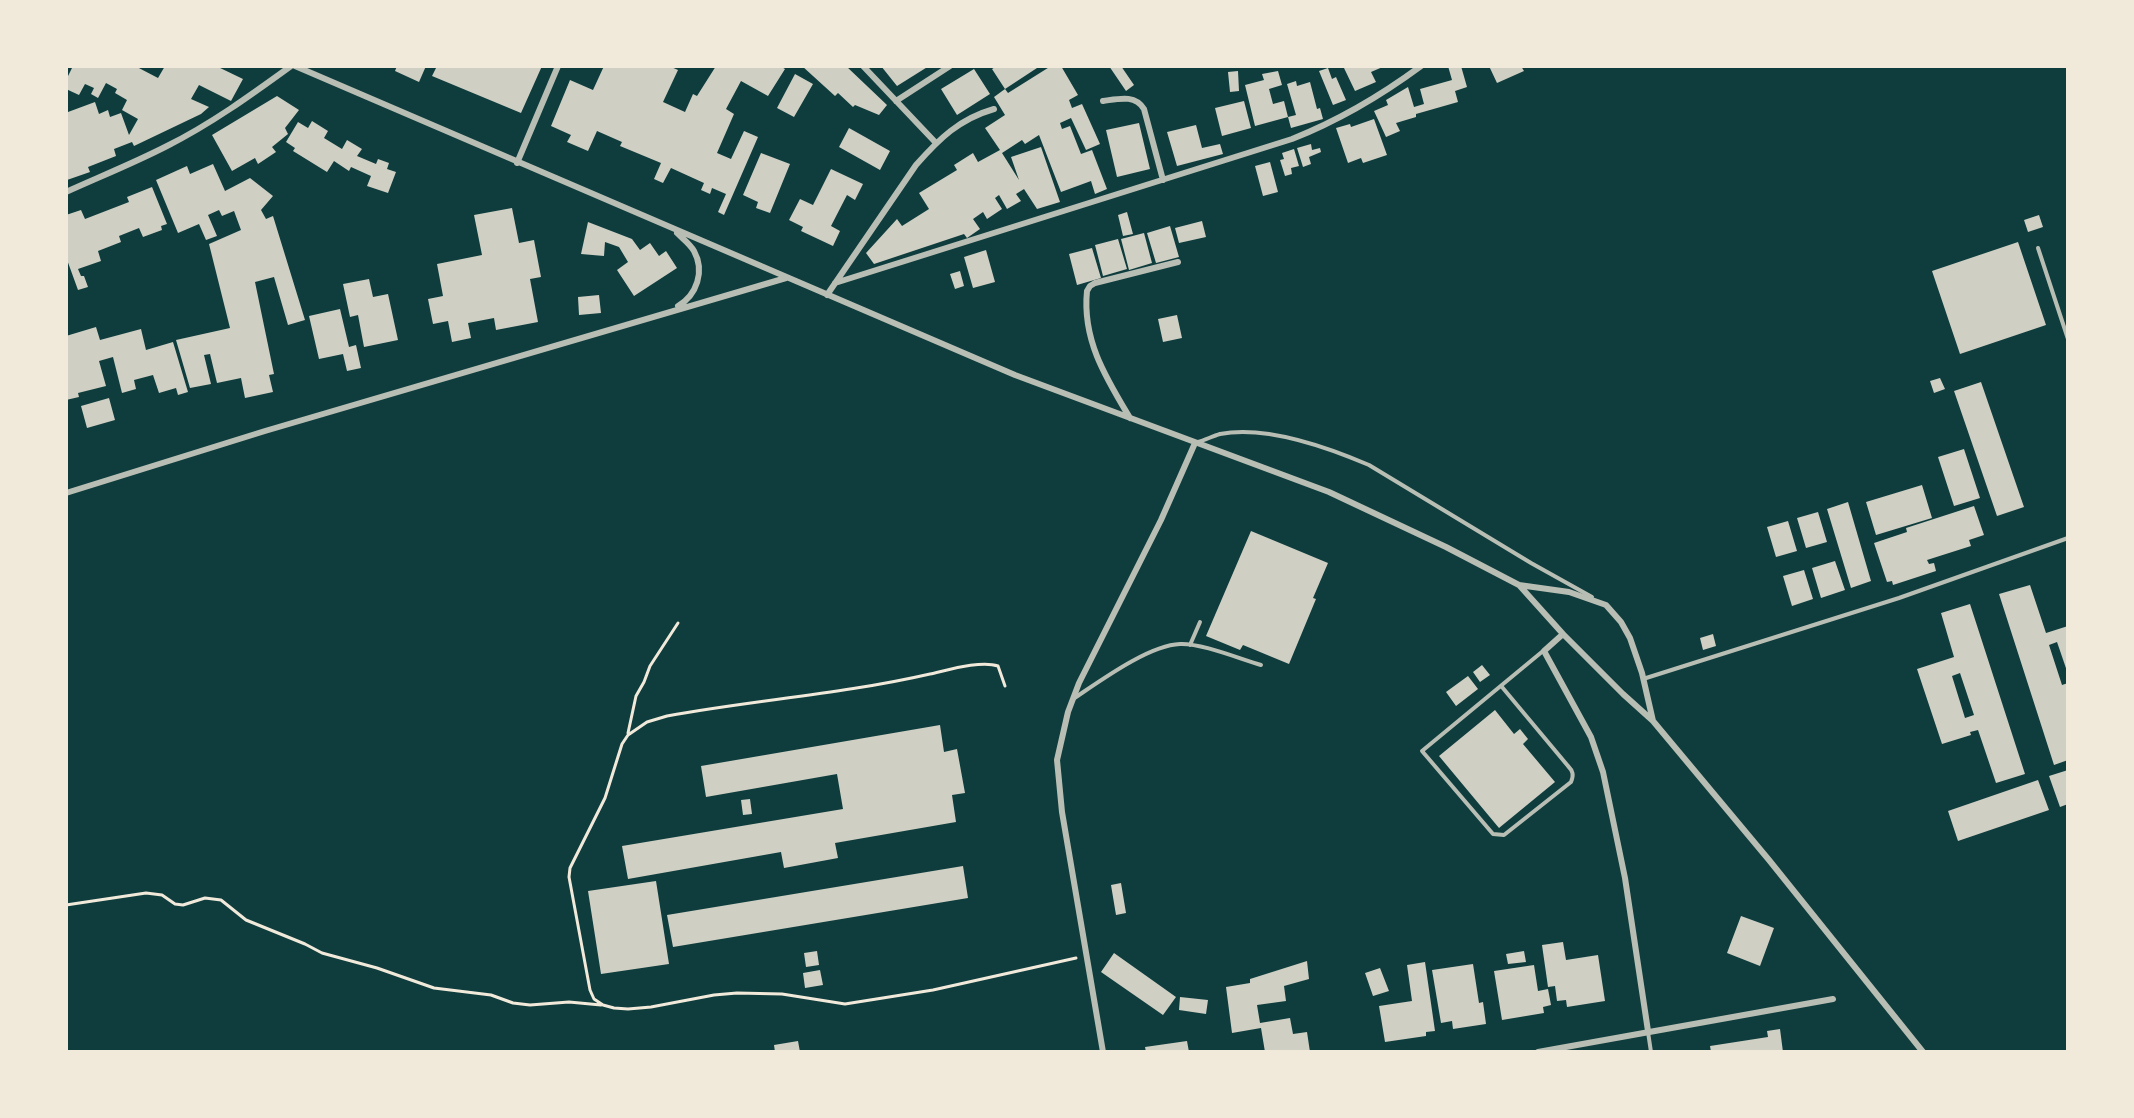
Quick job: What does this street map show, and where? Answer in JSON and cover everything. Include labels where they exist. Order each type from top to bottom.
[{"type":"street","points":[[66,192],[176,141],[240,103],[291,66]]},
{"type":"street","points":[[295,66],[1033,382],[1361,506],[1519,585],[1569,592],[1606,605],[1621,622],[1630,638],[1653,721]]},
{"type":"street","points":[[517,163],[558,66]]},
{"type":"street","points":[[863,66],[936,143]]},
{"type":"street","points":[[896,101],[950,66]]},
{"type":"street","points":[[835,283],[1292,139],[1334,122],[1384,93],[1420,66]]},
{"type":"street","points":[[1103,101],[1124,98],[1141,103],[1163,180]]},
{"type":"street","points":[[826,295],[916,165],[954,126],[976,114],[994,109]]},
{"type":"street","points":[[669,312],[692,295],[698,275],[698,263],[693,250],[675,230]]},
{"type":"street","points":[[1130,418],[1103,373],[1094,349],[1088,330],[1087,291],[1095,283],[1178,262]]},
{"type":"street","points":[[66,493],[288,424],[787,278]]},
{"type":"street","points":[[1103,1052],[1057,760],[1073,699],[1161,520],[1195,443]]},
{"type":"street","points":[[1519,585],[1563,634],[1653,721],[1923,1052]]},
{"type":"street","points":[[1563,634],[1544,651],[1591,737],[1604,772],[1625,878],[1648,1031]]},
{"type":"street","points":[[1538,1052],[1833,999]]},
{"type":"lane","points":[[2038,248],[2068,339]]},
{"type":"lane","points":[[1195,443],[1220,434],[1248,433],[1276,436],[1348,456],[1369,465],[1531,563],[1606,605]]},
{"type":"lane","points":[[1643,679],[1899,598],[2068,538]]},
{"type":"lane","points":[[1190,645],[1200,622]]},
{"type":"lane","points":[[1073,699],[1137,659],[1168,646],[1190,645],[1261,665]]},
{"type":"lane","points":[[1502,687],[1573,772],[1573,777],[1571,782],[1521,822],[1504,835],[1498,836],[1493,834],[1422,751],[1544,651]]},
{"type":"lane","points":[[1648,1031],[1651,1052]]},
{"type":"path","points":[[628,735],[636,696],[650,666],[678,623]]},
{"type":"path","points":[[603,1005],[594,999],[590,990],[569,877],[570,868],[613,779],[622,744],[628,735],[647,722],[667,716],[878,686],[963,667],[992,664],[998,666],[1005,686]]},
{"type":"path","points":[[66,904],[146,894],[162,895],[176,904],[183,905],[205,898],[221,900],[246,920],[305,944],[322,954],[377,968],[434,988],[490,995],[513,1003],[530,1005],[569,1002],[628,1009],[736,993],[782,994],[831,1003],[860,1003],[933,990],[1087,955]]},
{"type":"building","points":[[67,66],[135,66],[158,78],[165,66],[216,66],[243,79],[231,101],[199,85],[191,99],[209,107],[201,114],[134,146],[132,142],[114,149],[116,156],[88,167],[90,172],[67,180],[66,107],[68,112],[95,102],[99,114],[108,110],[110,117],[121,113],[129,135],[138,119],[122,110],[127,100],[115,93],[117,89],[106,83],[98,98],[91,94],[94,88],[85,84],[79,95],[66,89],[66,80],[72,68]]},
{"type":"building","points":[[397,66],[426,66],[419,82],[395,71]]},
{"type":"building","points":[[437,66],[542,66],[521,113],[432,76]]},
{"type":"building","points":[[604,66],[669,66],[678,70],[663,102],[685,112],[693,94],[697,96],[716,66],[719,68],[720,66],[780,66],[785,69],[768,96],[741,81],[726,109],[734,114],[717,153],[731,159],[744,131],[758,137],[724,215],[718,212],[726,194],[712,188],[710,194],[701,190],[704,183],[671,168],[663,183],[654,179],[661,163],[620,146],[622,142],[597,131],[588,151],[567,142],[571,135],[551,126],[570,80],[593,90]]},
{"type":"building","points":[[802,66],[846,66],[887,105],[879,115],[855,105],[853,107],[838,93],[835,96]]},
{"type":"building","points":[[881,66],[929,66],[897,86]]},
{"type":"building","points":[[997,66],[1035,66],[1037,68],[1005,89],[992,69]]},
{"type":"building","points":[[1051,66],[1061,66],[1078,95],[1069,100],[1072,108],[1082,104],[1100,144],[1086,150],[1071,118],[1060,123],[1062,129],[1070,126],[1081,154],[1092,150],[1107,189],[1095,194],[1091,181],[1061,192],[1039,135],[1025,144],[1022,140],[1002,153],[1019,180],[1011,157],[1041,147],[1060,202],[1037,209],[1024,189],[1016,194],[1021,201],[1007,209],[999,195],[995,198],[1002,209],[987,219],[983,212],[973,219],[980,229],[967,238],[964,234],[874,264],[866,253],[897,219],[902,226],[929,209],[919,193],[957,170],[954,165],[973,153],[978,162],[1000,150],[985,128],[1005,115],[994,97],[1005,89],[1008,93]]},
{"type":"building","points":[[1109,66],[1121,66],[1134,85],[1126,91]]},
{"type":"building","points":[[1385,66],[1371,72],[1376,82],[1355,91],[1344,68]]},
{"type":"building","points":[[1448,66],[1461,66],[1467,87],[1455,91],[1458,102],[1416,114],[1416,117],[1396,123],[1400,131],[1386,137],[1374,111],[1388,105],[1386,100],[1408,87],[1414,107],[1424,104],[1420,89],[1452,80]]},
{"type":"building","points":[[1489,66],[1521,66],[1524,71],[1497,83]]},
{"type":"building","points":[[1328,68],[1332,79],[1336,77],[1346,100],[1333,105],[1319,71]]},
{"type":"building","points":[[974,69],[990,94],[957,115],[941,89]]},
{"type":"building","points":[[1238,71],[1239,91],[1230,92],[1228,72]]},
{"type":"building","points":[[1278,71],[1282,85],[1269,89],[1273,104],[1284,101],[1288,117],[1255,126],[1245,85],[1264,80],[1262,74]]},
{"type":"building","points":[[795,74],[813,84],[794,117],[777,108]]},
{"type":"building","points":[[1296,81],[1297,86],[1310,82],[1317,109],[1320,108],[1323,119],[1291,128],[1288,117],[1296,115],[1287,84]]},
{"type":"building","points":[[277,96],[299,110],[285,128],[288,134],[272,147],[276,152],[258,164],[255,158],[232,171],[212,135]]},
{"type":"building","points":[[1244,101],[1251,128],[1222,136],[1215,108]]},
{"type":"building","points":[[1374,119],[1387,155],[1363,163],[1361,158],[1348,163],[1336,128],[1350,124],[1351,127]]},
{"type":"building","points":[[312,121],[328,131],[324,138],[342,149],[347,140],[362,149],[357,156],[376,164],[378,159],[389,163],[387,169],[396,172],[388,193],[367,186],[371,176],[351,167],[349,171],[334,161],[327,172],[293,151],[295,148],[286,142],[298,122],[308,128]]},
{"type":"building","points":[[1139,123],[1150,169],[1117,177],[1106,130]]},
{"type":"building","points":[[1196,125],[1202,148],[1220,144],[1223,154],[1177,166],[1167,132]]},
{"type":"building","points":[[849,128],[890,151],[880,170],[839,147]]},
{"type":"building","points":[[1311,144],[1312,150],[1320,148],[1321,152],[1309,157],[1311,164],[1303,167],[1297,148]]},
{"type":"building","points":[[1294,149],[1299,166],[1291,168],[1292,174],[1285,176],[1280,160],[1284,159],[1282,153]]},
{"type":"building","points":[[761,153],[790,164],[770,213],[756,208],[758,202],[743,195]]},
{"type":"building","points":[[1270,162],[1278,192],[1263,196],[1255,166]]},
{"type":"building","points":[[213,164],[225,191],[250,178],[273,196],[261,210],[266,219],[273,216],[305,320],[288,325],[274,277],[255,282],[274,374],[269,375],[273,392],[245,398],[241,378],[217,383],[210,354],[204,355],[211,384],[190,388],[176,340],[230,328],[209,244],[241,230],[234,211],[222,216],[219,210],[208,215],[217,236],[206,240],[199,224],[178,233],[156,180],[187,166],[190,174]]},
{"type":"building","points":[[831,169],[863,184],[855,200],[847,195],[831,226],[840,231],[833,246],[801,231],[803,227],[789,220],[800,199],[813,205]]},
{"type":"building","points":[[152,187],[167,224],[161,226],[162,230],[143,237],[139,228],[119,236],[121,242],[98,251],[101,261],[78,269],[81,276],[84,276],[88,287],[78,290],[66,257],[66,215],[81,210],[85,219],[129,202],[127,197]]},
{"type":"building","points":[[512,208],[519,243],[534,240],[541,277],[530,279],[538,322],[496,330],[494,318],[468,323],[471,338],[452,342],[448,321],[433,324],[428,299],[443,296],[437,264],[482,255],[474,215]]},
{"type":"building","points":[[1127,212],[1133,234],[1123,236],[1118,215]]},
{"type":"building","points":[[2039,215],[2043,227],[2028,232],[2024,220]]},
{"type":"building","points":[[1202,221],[1206,237],[1179,243],[1175,228]]},
{"type":"building","points":[[588,222],[632,239],[640,250],[650,243],[659,256],[666,251],[677,268],[634,296],[617,270],[628,262],[619,247],[605,242],[604,256],[581,254]]},
{"type":"building","points":[[1170,226],[1179,257],[1156,263],[1147,233]]},
{"type":"building","points":[[1144,233],[1152,263],[1129,270],[1121,239]]},
{"type":"building","points":[[1118,239],[1127,269],[1103,276],[1095,245]]},
{"type":"building","points":[[2018,242],[2046,325],[1960,354],[1932,271]]},
{"type":"building","points":[[1092,248],[1101,278],[1077,285],[1069,254]]},
{"type":"building","points":[[986,250],[995,282],[973,288],[964,257]]},
{"type":"building","points":[[960,271],[964,286],[955,289],[950,274]]},
{"type":"building","points":[[369,279],[373,297],[388,294],[398,340],[364,347],[358,315],[350,317],[343,284]]},
{"type":"building","points":[[599,295],[601,313],[579,315],[578,297]]},
{"type":"building","points":[[340,309],[349,347],[356,345],[361,368],[347,371],[343,354],[319,359],[309,316]]},
{"type":"building","points":[[1177,315],[1182,338],[1163,342],[1158,319]]},
{"type":"building","points":[[96,327],[100,340],[141,329],[146,350],[173,342],[188,392],[178,395],[176,388],[159,393],[153,375],[134,380],[136,389],[122,393],[113,357],[99,361],[106,386],[78,393],[79,397],[66,400],[66,359],[68,359],[66,336]]},
{"type":"building","points":[[1940,378],[1945,389],[1934,393],[1930,381]]},
{"type":"building","points":[[1981,382],[2024,507],[1997,516],[1954,391]]},
{"type":"building","points":[[109,398],[115,420],[87,428],[81,406]]},
{"type":"building","points":[[1964,449],[1980,498],[1954,506],[1938,457]]},
{"type":"building","points":[[1922,485],[1932,518],[1876,535],[1866,502]]},
{"type":"building","points":[[1848,502],[1871,581],[1851,588],[1827,509]]},
{"type":"building","points":[[1974,506],[1984,535],[1969,540],[1971,546],[1927,560],[1929,564],[1934,563],[1936,571],[1893,585],[1892,581],[1887,582],[1874,543],[1907,532],[1906,528]]},
{"type":"building","points":[[1818,512],[1827,542],[1806,548],[1797,518]]},
{"type":"building","points":[[1788,521],[1797,551],[1776,557],[1767,527]]},
{"type":"building","points":[[1251,531],[1328,563],[1289,664],[1243,645],[1240,650],[1206,636]]},
{"type":"building","points":[[1835,561],[1845,590],[1821,598],[1812,568]]},
{"type":"building","points":[[1804,570],[1813,599],[1792,606],[1783,576]]},
{"type":"building","points":[[2030,585],[2046,633],[2068,626],[2068,674],[2057,642],[2049,645],[2062,685],[2068,683],[2068,698],[2066,698],[2068,760],[2054,765],[1999,594]]},
{"type":"building","points":[[1970,604],[2025,774],[1996,783],[1978,730],[1970,732],[1971,735],[1942,744],[1917,669],[1954,657],[1941,613]],"holes":[[[1960,673],[1974,715],[1965,718],[1952,676]]]},
{"type":"building","points":[[1713,634],[1716,646],[1703,650],[1700,638]]},
{"type":"building","points":[[1482,665],[1490,675],[1480,682],[1473,672]]},
{"type":"building","points":[[1468,676],[1478,689],[1456,706],[1446,692]]},
{"type":"building","points":[[1495,710],[1514,734],[1520,729],[1528,739],[1523,744],[1555,782],[1499,828],[1439,756]]},
{"type":"building","points":[[940,725],[944,752],[957,749],[965,793],[952,795],[956,822],[835,843],[838,858],[784,868],[781,852],[628,879],[622,846],[843,809],[837,774],[706,797],[701,766]]},
{"type":"building","points":[[2068,770],[2068,804],[2060,807],[2049,776]]},
{"type":"building","points":[[2038,780],[2049,810],[1958,841],[1948,811]]},
{"type":"building","points":[[750,799],[752,814],[743,815],[741,800]]},
{"type":"building","points":[[963,866],[968,898],[673,947],[667,915]]},
{"type":"building","points":[[656,881],[669,964],[601,974],[588,891]]},
{"type":"building","points":[[1121,883],[1126,913],[1116,915],[1111,885]]},
{"type":"building","points":[[1741,916],[1774,928],[1760,966],[1727,953]]},
{"type":"building","points":[[1563,942],[1566,960],[1598,955],[1605,1001],[1567,1007],[1566,1000],[1557,1001],[1555,986],[1548,987],[1542,945]]},
{"type":"building","points":[[817,951],[819,965],[806,967],[804,953]]},
{"type":"building","points":[[1524,951],[1526,962],[1508,964],[1506,954]]},
{"type":"building","points":[[1114,953],[1176,997],[1163,1015],[1101,972]]},
{"type":"building","points":[[1307,961],[1309,979],[1284,986],[1286,1001],[1257,1005],[1260,1023],[1290,1018],[1293,1034],[1307,1032],[1310,1052],[1265,1052],[1261,1028],[1232,1033],[1226,987],[1250,983],[1250,979]]},
{"type":"building","points":[[1425,962],[1435,1031],[1426,1032],[1426,1036],[1385,1042],[1379,1006],[1412,1001],[1407,965]]},
{"type":"building","points":[[1473,964],[1479,1003],[1483,1002],[1486,1024],[1453,1029],[1452,1021],[1441,1023],[1432,970]]},
{"type":"building","points":[[1534,965],[1538,991],[1548,989],[1551,1005],[1543,1007],[1544,1013],[1502,1020],[1494,971]]},
{"type":"building","points":[[1380,968],[1389,991],[1373,996],[1365,973]]},
{"type":"building","points":[[820,970],[823,985],[805,988],[803,973]]},
{"type":"building","points":[[1180,997],[1208,1000],[1206,1014],[1179,1010]]},
{"type":"building","points":[[1780,1029],[1783,1052],[1711,1052],[1710,1046],[1768,1037],[1767,1031]]},
{"type":"building","points":[[798,1041],[800,1052],[775,1052],[774,1045]]},
{"type":"building","points":[[1187,1041],[1189,1052],[1146,1052],[1145,1047]]}]
